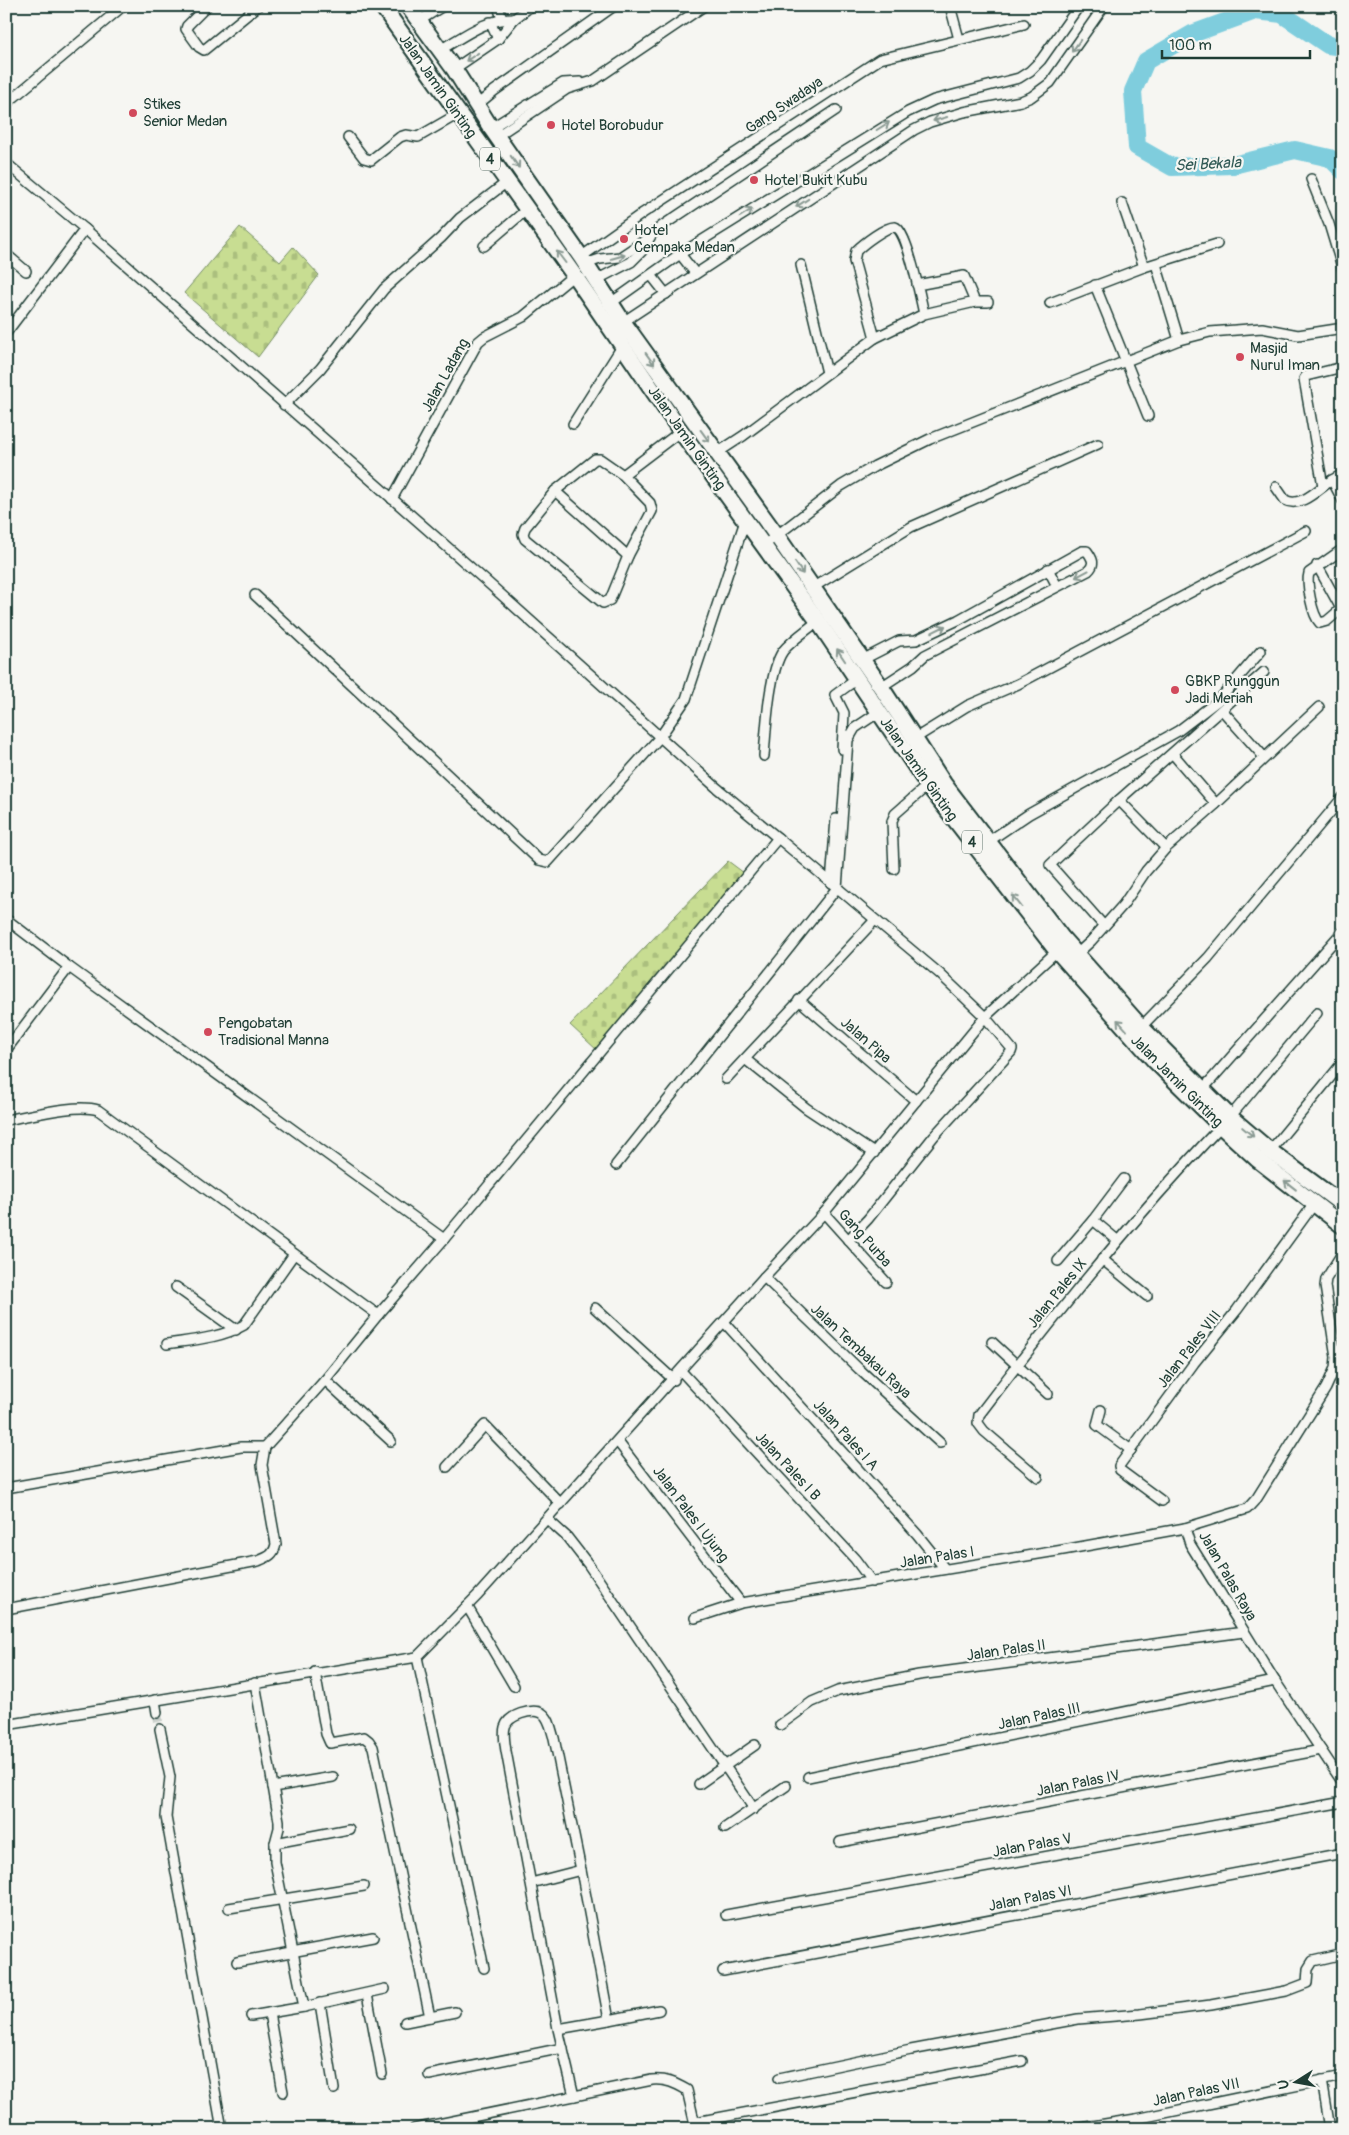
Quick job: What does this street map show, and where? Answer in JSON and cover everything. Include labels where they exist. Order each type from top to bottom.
[{"type":"highway","name":"Jalan Jamin Ginting","points":[[382,6],[574,275],[604,307],[717,453],[777,536],[880,686],[944,784],[989,841],[1057,945],[1077,954],[1141,1027],[1203,1089],[1226,1122],[1257,1159],[1343,1226]]},
{"type":"highway","name":"Jalan Jamin Ginting","points":[[408,6],[454,69],[494,132],[583,260],[596,280],[604,307]]},
{"type":"highway","name":"Jalan Jamin Ginting","points":[[618,326],[623,345],[680,430],[818,621],[928,785],[1057,945],[1155,1061],[1226,1122],[1270,1150],[1341,1200]]},
{"type":"street","points":[[6,104],[123,6]]},
{"type":"street","points":[[207,6],[186,29],[199,47],[204,50],[258,6]]},
{"type":"street","points":[[419,21],[443,6]]},
{"type":"street","points":[[498,6],[502,19]]},
{"type":"street","points":[[454,69],[498,39],[514,19],[531,6]]},
{"type":"street","points":[[477,105],[614,6]]},
{"type":"street","points":[[494,132],[563,83],[593,81],[704,6]]},
{"type":"street","points":[[950,6],[959,39]]},
{"type":"street","points":[[604,307],[680,254],[908,112],[934,100],[1020,78],[1041,60],[1078,6]]},
{"type":"street","points":[[618,326],[695,273],[914,130],[930,122],[964,112],[1021,101],[1036,95],[1050,83],[1104,6]]},
{"type":"street","points":[[440,50],[490,22],[514,19]]},
{"type":"street","points":[[490,22],[498,39]]},
{"type":"street","name":"Gang Swadaya","points":[[583,260],[643,213],[880,59],[1024,24]]},
{"type":"street","points":[[596,280],[631,262],[642,251],[652,234],[682,212],[836,110]]},
{"type":"street","points":[[348,137],[364,158],[371,160],[400,138],[406,136],[418,137],[458,114]]},
{"type":"street","points":[[6,163],[85,229],[392,498],[743,810],[940,974],[1011,1045],[1011,1052],[934,1136],[868,1219],[848,1240]]},
{"type":"street","points":[[1312,179],[1329,224],[1343,270]]},
{"type":"street","points":[[284,405],[315,375],[384,289],[441,238],[460,218],[507,182]]},
{"type":"street","points":[[1122,203],[1144,267]]},
{"type":"street","points":[[484,246],[526,210]]},
{"type":"street","points":[[875,338],[854,260],[856,251],[888,228],[896,227],[903,233],[924,314]]},
{"type":"street","points":[[6,333],[85,229]]},
{"type":"street","points":[[583,260],[620,258],[648,240]]},
{"type":"street","points":[[1050,303],[1144,267],[1217,244]]},
{"type":"street","points":[[6,254],[26,272]]},
{"type":"street","points":[[680,254],[695,273]]},
{"type":"street","points":[[1156,264],[1179,340]]},
{"type":"street","points":[[801,266],[827,372]]},
{"type":"street","name":"Jalan Ladang","points":[[392,498],[478,342],[523,317],[574,275]]},
{"type":"street","points":[[651,275],[666,294]]},
{"type":"street","points":[[917,285],[964,276],[975,302]]},
{"type":"street","points":[[1095,285],[1148,416]]},
{"type":"street","points":[[717,453],[875,338],[924,314],[975,302],[988,302]]},
{"type":"street","points":[[764,546],[841,486],[875,466],[930,439],[1179,340],[1210,332],[1262,328],[1298,336],[1343,328]]},
{"type":"street","points":[[573,424],[623,345]]},
{"type":"street","points":[[1323,486],[1304,379],[1306,376],[1343,367]]},
{"type":"street","points":[[623,474],[680,430]]},
{"type":"street","points":[[812,588],[911,527],[1098,444]]},
{"type":"street","points":[[596,458],[623,474],[650,503],[652,509],[628,556],[610,600],[603,603],[525,538],[523,534],[525,528],[555,491],[596,458]]},
{"type":"street","points":[[1276,487],[1284,500],[1295,502],[1302,500],[1343,474]]},
{"type":"street","points":[[1332,480],[1343,502]]},
{"type":"street","points":[[555,491],[628,556]]},
{"type":"street","points":[[255,595],[542,862],[551,861],[660,737],[686,700],[745,521]]},
{"type":"street","points":[[914,739],[967,706],[1018,684],[1306,531]]},
{"type":"street","points":[[1318,565],[1342,610],[1322,623],[1316,620],[1308,579],[1309,572],[1318,565],[1343,549]]},
{"type":"street","points":[[862,660],[899,641],[916,640],[958,620],[1048,569],[1084,551],[1092,560],[1093,564],[1088,571],[925,655],[913,666],[880,686]]},
{"type":"street","points":[[1048,569],[1057,586]]},
{"type":"street","points":[[1020,586],[1028,602]]},
{"type":"street","points":[[987,604],[995,618]]},
{"type":"street","points":[[958,620],[965,633]]},
{"type":"street","points":[[764,756],[772,679],[777,661],[785,649],[818,621]]},
{"type":"street","points":[[916,640],[925,655]]},
{"type":"street","points":[[989,841],[1029,814],[1178,731],[1220,699],[1261,651]]},
{"type":"street","points":[[1104,926],[1050,865],[1119,800],[1264,672]]},
{"type":"street","points":[[834,886],[844,716],[835,695],[857,679]]},
{"type":"street","points":[[1077,954],[1123,905],[1146,871],[1166,848],[1216,804],[1319,707]]},
{"type":"street","points":[[1222,710],[1264,757]]},
{"type":"street","points":[[616,1165],[834,886],[848,740],[855,728],[879,712]]},
{"type":"street","points":[[1173,754],[1216,804]]},
{"type":"street","points":[[894,869],[892,821],[894,814],[928,785]]},
{"type":"street","points":[[1141,1027],[1208,958],[1343,797]]},
{"type":"street","points":[[1119,800],[1166,848]]},
{"type":"street","points":[[6,1609],[268,1558],[274,1551],[276,1544],[262,1464],[266,1447],[444,1239],[778,838]]},
{"type":"street","points":[[6,918],[69,967],[444,1239]]},
{"type":"street","points":[[726,1079],[875,920]]},
{"type":"street","points":[[1203,1089],[1343,931]]},
{"type":"street","points":[[6,1725],[417,1656],[467,1606],[561,1504],[674,1380],[764,1277],[824,1214],[985,1017],[1057,945]]},
{"type":"street","points":[[6,1050],[69,967]]},
{"type":"street","name":"Jalan Pipa","points":[[799,1000],[916,1101]]},
{"type":"street","name":"Jalan Pales IX","points":[[1038,1477],[996,1442],[978,1423],[978,1415],[1118,1240],[1165,1185],[1226,1122],[1317,1013]]},
{"type":"street","points":[[745,1059],[806,1108],[874,1153]]},
{"type":"street","points":[[1270,1150],[1343,1062]]},
{"type":"street","points":[[6,1119],[75,1108],[90,1107],[98,1110],[378,1314]]},
{"type":"street","points":[[1058,1261],[1093,1220],[1124,1179]]},
{"type":"street","name":"Jalan Pales VIII","points":[[1162,1501],[1120,1470],[1119,1466],[1194,1363],[1237,1310],[1314,1204]]},
{"type":"street","name":"Gang Purba","points":[[824,1214],[886,1282]]},
{"type":"street","points":[[1093,1220],[1118,1240]]},
{"type":"street","name":"Jalan Palas Raya","points":[[1343,1252],[1326,1279],[1325,1286],[1336,1356],[1335,1368],[1326,1388],[1257,1498],[1247,1509],[1185,1528],[1190,1544],[1244,1632],[1343,1783]]},
{"type":"street","points":[[167,1344],[214,1336],[236,1330],[244,1325],[294,1254]]},
{"type":"street","points":[[1102,1259],[1147,1296]]},
{"type":"street","name":"Jalan Tembakau Raya","points":[[764,1277],[859,1369],[940,1443]]},
{"type":"street","points":[[176,1287],[236,1330]]},
{"type":"street","points":[[595,1308],[674,1380]]},
{"type":"street","name":"Jalan Pales I A","points":[[724,1322],[917,1534],[945,1569]]},
{"type":"street","points":[[992,1342],[1048,1394]]},
{"type":"street","name":"Jalan Pales I B","points":[[681,1370],[855,1559],[872,1582]]},
{"type":"street","points":[[325,1380],[390,1441]]},
{"type":"street","points":[[1101,1410],[1097,1425],[1132,1450]]},
{"type":"street","points":[[447,1467],[485,1425],[561,1504]]},
{"type":"street","name":"Jalan Pales I Ujung","points":[[618,1442],[741,1603]]},
{"type":"street","points":[[6,1488],[241,1447],[266,1447]]},
{"type":"street","points":[[547,1519],[567,1537],[588,1564],[754,1809]]},
{"type":"street","name":"Jalan Palas I","points":[[694,1618],[741,1603],[1161,1534],[1185,1528]]},
{"type":"street","points":[[467,1606],[514,1686]]},
{"type":"street","name":"Jalan Palas II","points":[[780,1725],[812,1702],[838,1691],[920,1676],[1244,1632]]},
{"type":"street","points":[[417,1656],[484,1968]]},
{"type":"street","points":[[315,1672],[326,1734],[330,1743],[364,1738],[373,1747],[430,2017]]},
{"type":"street","name":"Jalan Palas III","points":[[808,1777],[1275,1681]]},
{"type":"street","points":[[255,1683],[279,1828],[275,1844],[275,1862],[304,2007]]},
{"type":"street","points":[[155,1700],[157,1714]]},
{"type":"street","points":[[574,2096],[558,2029],[505,1746],[505,1727],[509,1720],[523,1713],[536,1712],[547,1718],[554,1738],[609,2020]]},
{"type":"street","points":[[160,1729],[170,1777],[166,1817],[221,2126],[230,2129]]},
{"type":"street","points":[[699,1784],[755,1745]]},
{"type":"street","name":"Jalan Palas IV","points":[[840,1842],[1321,1750]]},
{"type":"street","points":[[273,1787],[334,1777]]},
{"type":"street","points":[[725,1828],[786,1786]]},
{"type":"street","name":"Jalan Palas V","points":[[726,1915],[1343,1802]]},
{"type":"street","points":[[275,1844],[349,1829]]},
{"type":"street","name":"Jalan Palas VI","points":[[723,1971],[1343,1853]]},
{"type":"street","points":[[531,1883],[581,1870]]},
{"type":"street","points":[[229,1908],[364,1886]]},
{"type":"street","points":[[237,1962],[373,1937]]},
{"type":"street","points":[[779,2078],[1078,2018],[1140,2014],[1211,2005],[1286,1991],[1307,1983],[1308,1969],[1313,1961],[1343,1954]]},
{"type":"street","points":[[251,2016],[320,2004],[385,1989]]},
{"type":"street","points":[[367,1994],[382,2074]]},
{"type":"street","points":[[320,2004],[334,2089]]},
{"type":"street","points":[[558,2029],[659,2010]]},
{"type":"street","points":[[405,2022],[455,2012]]},
{"type":"street","points":[[269,2013],[283,2092]]},
{"type":"street","points":[[429,2075],[562,2048]]},
{"type":"street","points":[[414,2129],[663,2080],[674,2082],[687,2090],[696,2126],[1022,2061]]},
{"type":"street","name":"Jalan Palas VII","points":[[1074,2129],[1136,2119],[1343,2076]]},
{"type":"street","points":[[1322,2080],[1330,2129]]},
{"type":"green space","points":[[240,227],[280,262],[293,247],[319,275],[258,357],[184,293]]},
{"type":"green space","points":[[728,861],[744,873],[598,1051],[570,1025]]},
{"type":"waterway","name":"Sei Bekala","points":[[1343,47],[1328,45],[1282,14],[1255,11],[1192,34],[1146,61],[1133,91],[1137,147],[1172,167],[1233,165],[1295,150],[1330,158],[1343,171]]},
{"type":"tunnel","points":[[157,1713],[160,1729]]},
{"type":"place","name":"Stikes Senior Medan","points":[[133,113]]},
{"type":"place","name":"Hotel Borobudur","points":[[551,125]]},
{"type":"place","name":"Hotel Bukit Kubu","points":[[754,180]]},
{"type":"place","name":"Hotel Cempaka Medan","points":[[624,239]]},
{"type":"place","name":"Masjid Nurul Iman","points":[[1240,357]]},
{"type":"place","name":"GBKP Runggun Jadi Meriah","points":[[1175,690]]},
{"type":"place","name":"Pengobatan Tradisional Manna","points":[[208,1032]]}]
